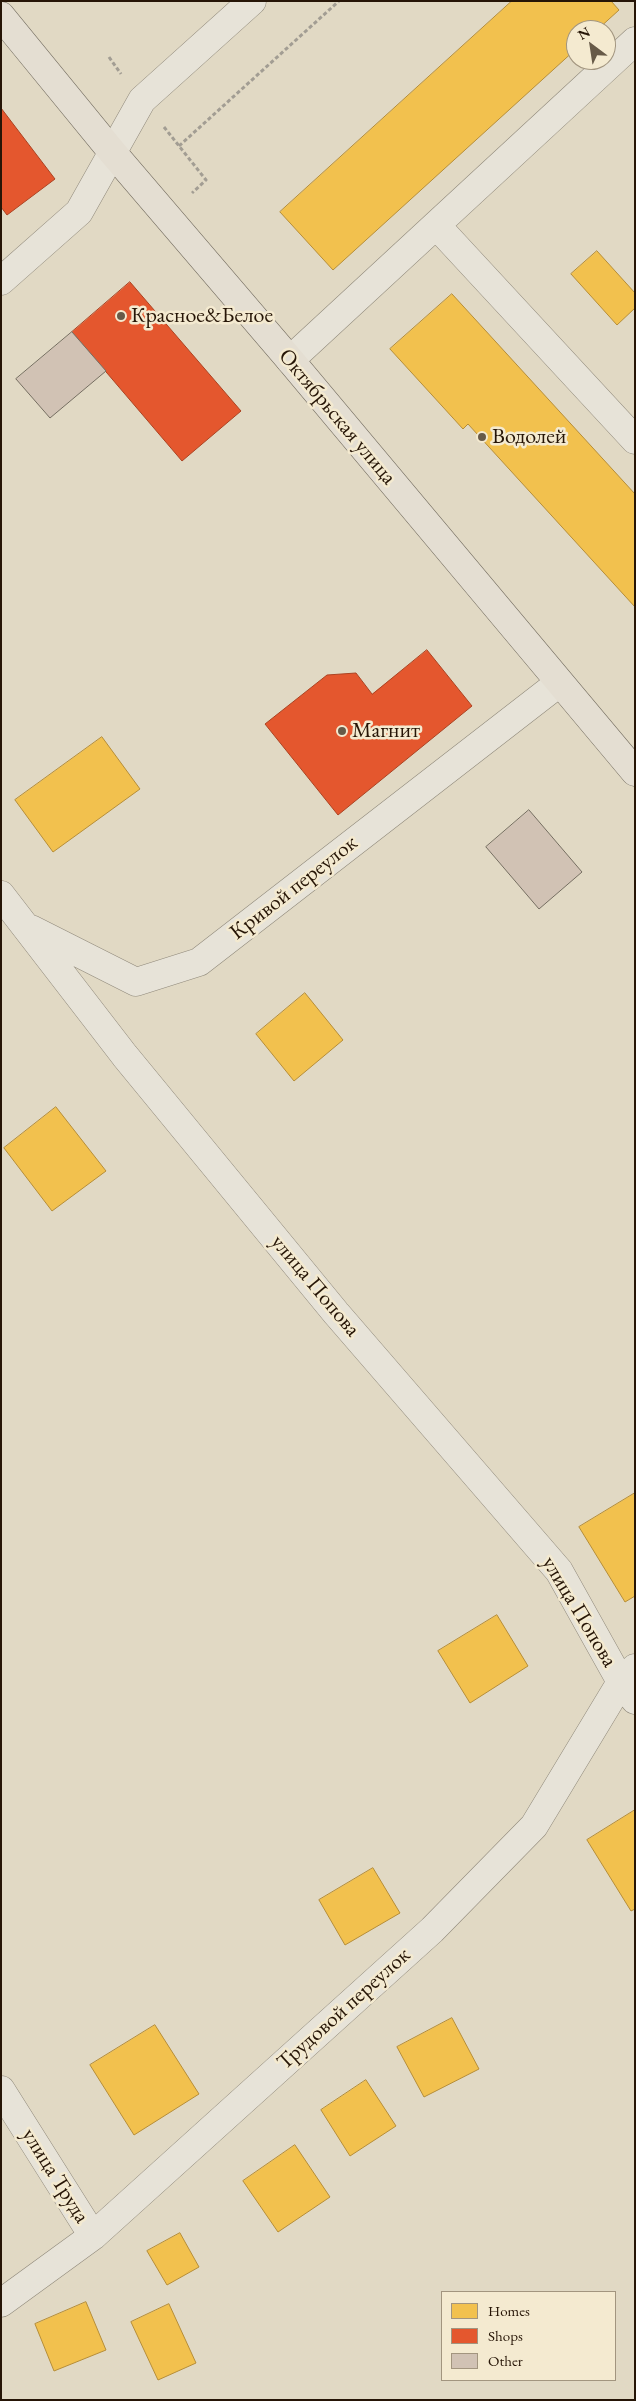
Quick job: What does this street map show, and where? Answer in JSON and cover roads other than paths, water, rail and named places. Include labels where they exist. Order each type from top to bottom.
[{"type":"main road","name":"Октябрьская улица","points":[[1,16],[113,153],[290,360],[635,772]]},
{"type":"street","points":[[1,281],[79,212],[142,100],[252,1]]},
{"type":"street","points":[[290,360],[635,41]]},
{"type":"street","points":[[436,225],[635,440]]},
{"type":"street","name":"Кривой переулок","points":[[13,925],[136,982],[199,962],[559,683]]},
{"type":"street","name":"улица Попова","points":[[1,895],[13,925],[125,1056],[330,1305],[559,1571],[630,1683]]},
{"type":"street","name":"Трудовой переулок","points":[[1,2303],[94,2236],[432,1930],[534,1826],[630,1683]]},
{"type":"street","name":"улица Труда","points":[[1,2090],[94,2236]]},
{"type":"place","name":"Красное&Белое","points":[[121,316]]},
{"type":"place","name":"Водолей","points":[[482,437]]},
{"type":"place","name":"Магнит","points":[[342,731]]}]
